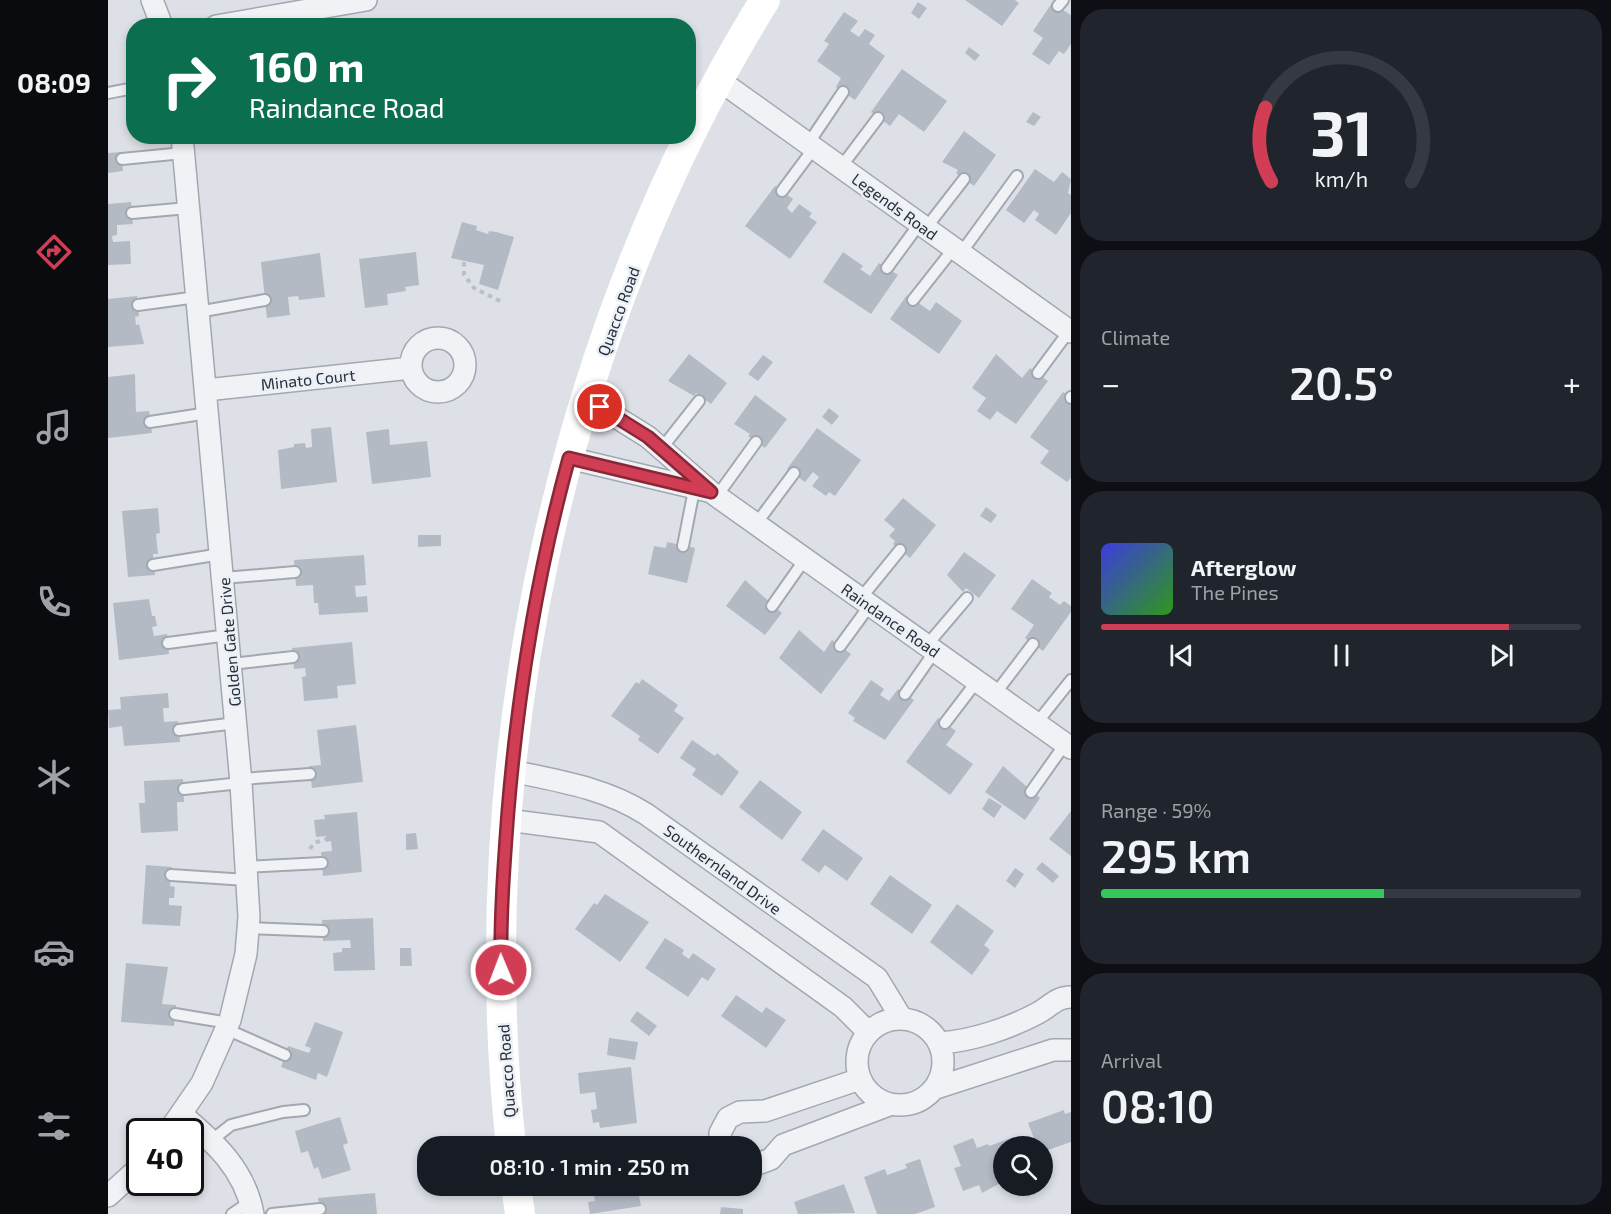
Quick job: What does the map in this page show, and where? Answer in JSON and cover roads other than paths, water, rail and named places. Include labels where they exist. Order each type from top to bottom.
[{"type":"street","points":[[152,0],[159,18]]},
{"type":"street","points":[[281,18],[366,0]]},
{"type":"street","name":"Quacco Road","points":[[696,124],[765,0]]},
{"type":"street","name":"Legends Road","points":[[719,80],[1070,331]]},
{"type":"street","name":"Quacco Road","points":[[510,1136],[504,1057],[500,948],[511,771],[528,641],[546,546],[587,399],[630,274],[686,144]]},
{"type":"street","name":"Golden Gate Drive","points":[[178,1118],[202,1083],[228,1026],[246,954],[248,928],[241,781],[182,145]]},
{"type":"street","name":"Minato Court","points":[[206,390],[411,368]]},
{"type":"street","name":"Raindance Road","points":[[587,399],[662,448],[707,493],[756,524],[1068,746]]},
{"type":"street","name":"Raindance Road","points":[[569,458],[644,475],[707,493]]},
{"type":"street","name":"Southernland Drive","points":[[511,771],[580,785],[621,798],[877,978],[902,1019]]},
{"type":"street","points":[[507,820],[599,832],[843,1007],[868,1032]]},
{"type":"street","points":[[940,1043],[959,1042],[1006,1026],[1040,1012],[1062,997],[1071,997]]},
{"type":"street","points":[[936,1088],[943,1070],[944,1059],[940,1043],[932,1032],[910,1020],[902,1019],[880,1023],[868,1032],[859,1046],[857,1071],[860,1079],[864,1088],[876,1099],[889,1105],[899,1106],[925,1098],[936,1088],[1053,1050],[1071,1050]]},
{"type":"street","points":[[720,1136],[728,1118],[740,1112],[765,1111],[860,1079]]},
{"type":"street","points":[[762,1162],[771,1159],[783,1145],[889,1105]]},
{"type":"street","points":[[204,1136],[212,1140],[243,1180],[252,1208]]},
{"type":"street","points":[[109,1194],[126,1179]]},
{"type":"street","points":[[518,1196],[520,1214]]},
{"type":"lane","points":[[108,93],[126,89]]},
{"type":"lane","points":[[782,191],[843,92]]},
{"type":"lane","points":[[841,167],[878,118]]},
{"type":"lane","points":[[122,159],[182,145]]},
{"type":"lane","points":[[913,300],[1017,176]]},
{"type":"lane","points":[[887,268],[964,179]]},
{"type":"lane","points":[[132,213],[188,208]]},
{"type":"lane","points":[[138,305],[197,305],[266,300]]},
{"type":"lane","points":[[1038,373],[1070,331]]},
{"type":"lane","points":[[662,448],[699,401]]},
{"type":"lane","points":[[150,422],[208,413]]},
{"type":"lane","points":[[683,546],[707,493],[756,442]]},
{"type":"lane","points":[[756,524],[794,473]]},
{"type":"lane","points":[[840,646],[865,602],[900,550]]},
{"type":"lane","points":[[153,565],[221,554]]},
{"type":"lane","points":[[772,606],[805,559]]},
{"type":"lane","points":[[223,578],[295,572]]},
{"type":"lane","points":[[905,694],[931,648],[967,598]]},
{"type":"lane","points":[[168,644],[228,635]]},
{"type":"lane","points":[[994,694],[1033,644]]},
{"type":"lane","points":[[231,664],[293,657]]},
{"type":"lane","points":[[945,723],[977,681]]},
{"type":"lane","points":[[1036,723],[1071,681]]},
{"type":"lane","points":[[179,730],[236,723]]},
{"type":"lane","points":[[1031,792],[1068,746]]},
{"type":"lane","points":[[184,789],[310,774]]},
{"type":"lane","points":[[171,875],[246,873],[322,863]]},
{"type":"lane","points":[[248,928],[323,931]]},
{"type":"lane","points":[[175,1014],[228,1026],[285,1055]]},
{"type":"lane","points":[[212,1140],[231,1125],[283,1112],[304,1110]]},
{"type":"lane","points":[[232,1214],[252,1208]]},
{"type":"lane","points":[[272,1214],[320,1209]]}]
